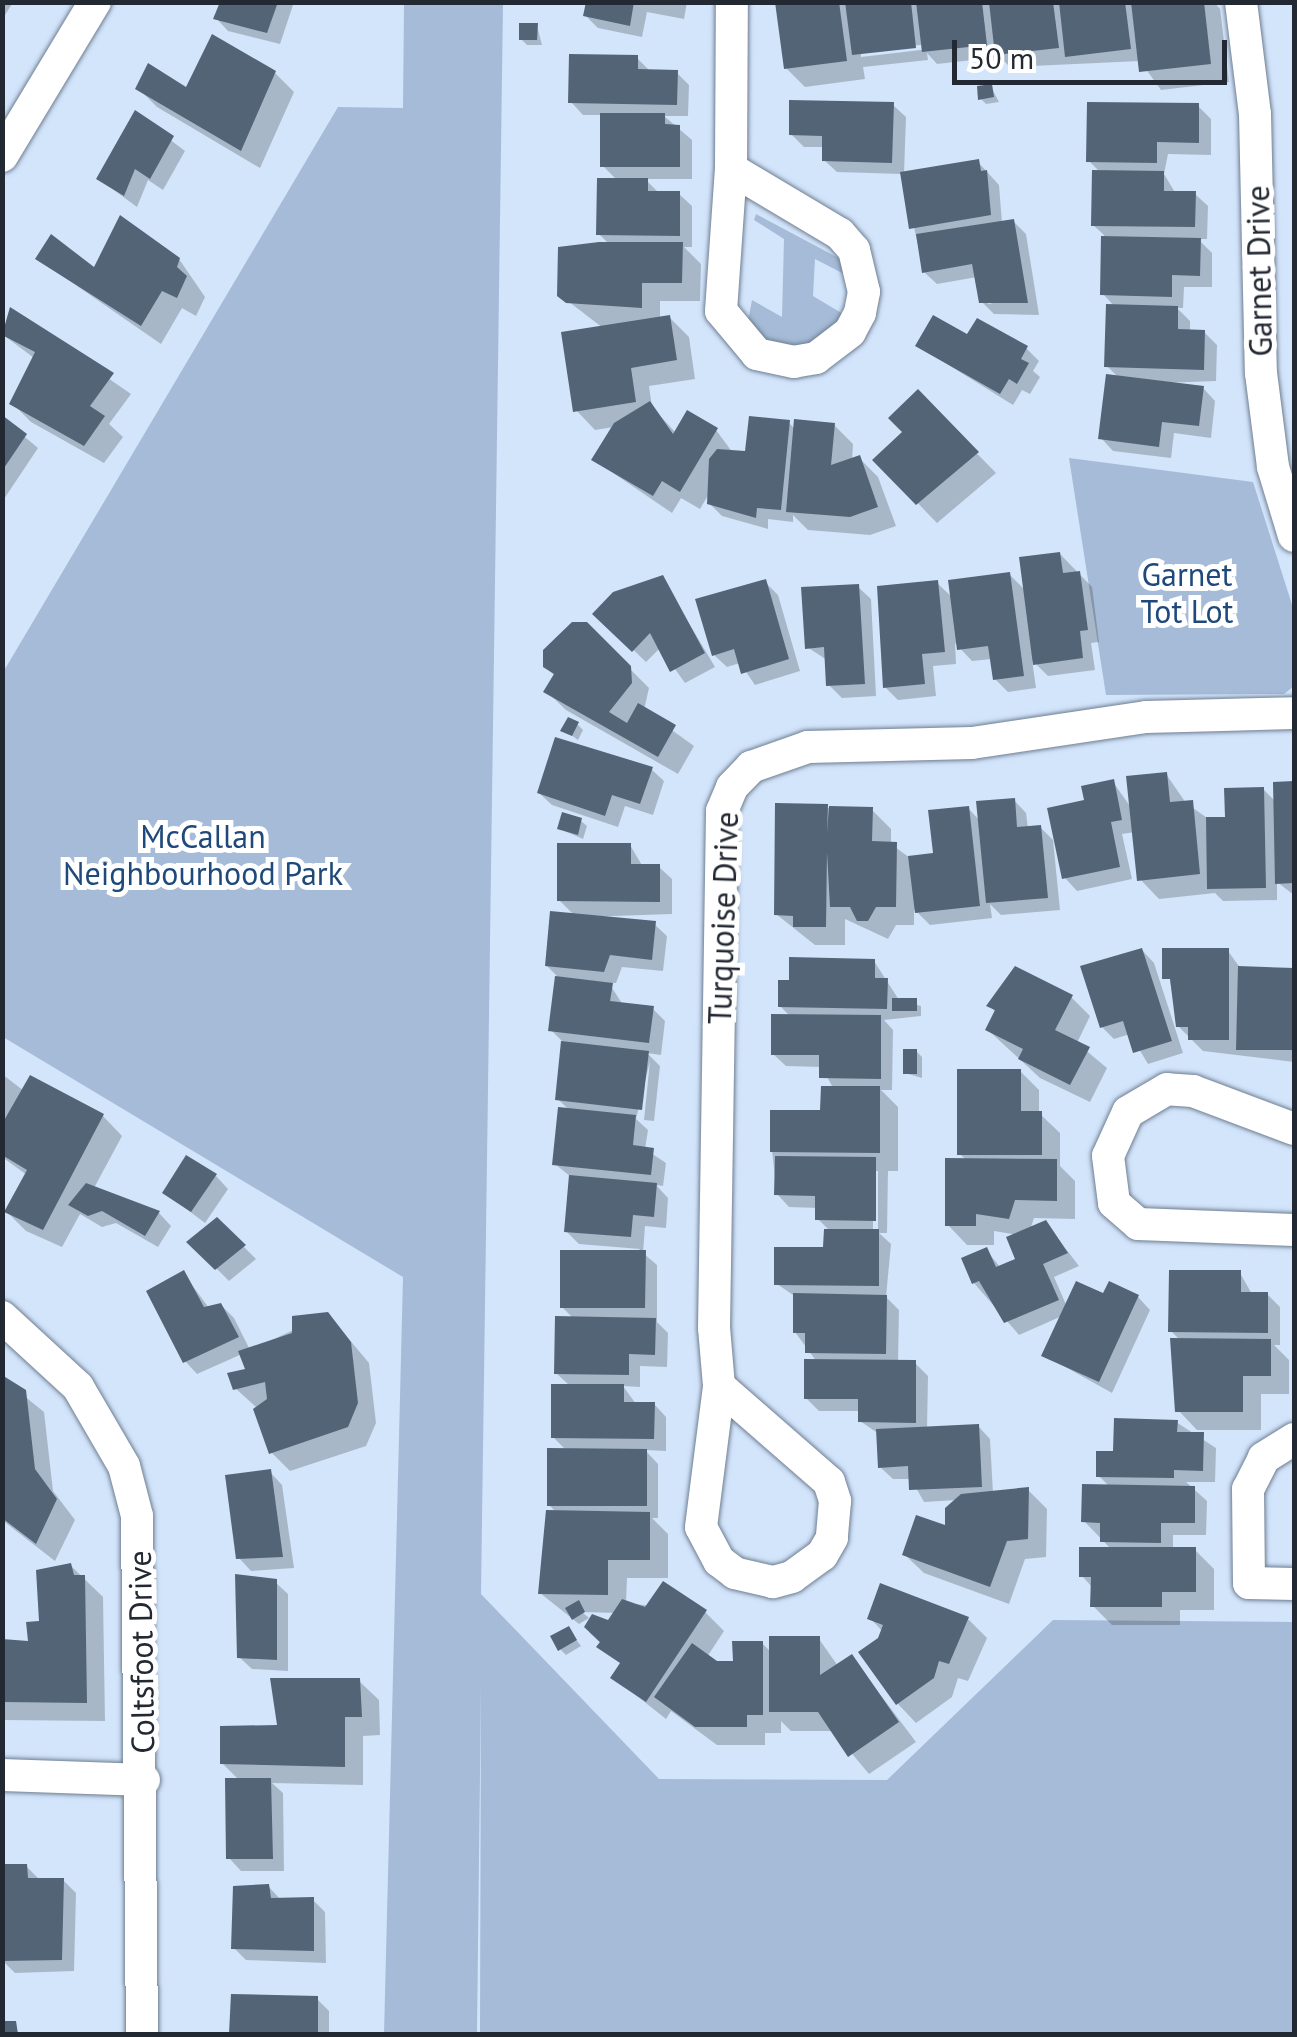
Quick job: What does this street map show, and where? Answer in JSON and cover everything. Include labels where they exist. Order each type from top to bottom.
[{"type":"street","points":[[2,156],[95,2]]},
{"type":"street","points":[[732,2],[732,169],[721,310],[729,328],[757,354],[794,362],[816,358],[850,332],[860,313],[864,292],[854,250],[840,234],[800,216],[732,169]]},
{"type":"street","name":"Garnet Drive","points":[[1240,2],[1255,114],[1260,373],[1272,467],[1294,536]]},
{"type":"street","name":"Turquoise Drive","points":[[719,1386],[829,1482],[835,1500],[832,1538],[822,1555],[792,1577],[773,1582],[736,1573],[708,1546],[700,1508],[719,1386],[714,1328],[722,810],[732,788],[752,767],[808,746],[972,743],[1146,717],[1294,714]]},
{"type":"street","points":[[1294,1129],[1193,1091],[1167,1089],[1128,1112],[1108,1156],[1114,1203],[1138,1224],[1294,1230]]},
{"type":"street","name":"Coltsfoot Drive","points":[[2,1318],[78,1387],[124,1466],[142,1570],[142,2034]]},
{"type":"street","points":[[1294,1439],[1264,1458],[1248,1489],[1250,1584],[1294,1584]]},
{"type":"street","points":[[2,1775],[144,1780]]},
{"type":"green space","name":"McCallan Neighbourhood Park","points":[[404,3],[503,3],[481,1594],[659,1779],[887,1780],[1053,1620],[1294,1622],[1294,2034],[480,2034],[481,1685],[477,2034],[384,2034],[403,1277],[3,1037],[2,674],[338,107],[403,108]]},
{"type":"green space","points":[[756,214],[844,261],[848,276],[815,259],[813,296],[848,317],[839,329],[799,350],[761,342],[748,321],[752,300],[782,317],[784,239],[754,220]]},
{"type":"green space","name":"Garnet Tot Lot","points":[[1069,458],[1253,482],[1294,611],[1294,686],[1284,694],[1106,695]]},
{"type":"building","points":[[220,2],[278,2],[267,33],[213,19]]},
{"type":"building","points":[[586,2],[634,2],[630,26],[583,16]]},
{"type":"building","points":[[775,2],[839,2],[847,61],[784,69]]},
{"type":"building","points":[[845,2],[911,2],[916,48],[852,55]]},
{"type":"building","points":[[916,2],[982,2],[987,45],[922,52]]},
{"type":"building","points":[[989,2],[1053,2],[1059,48],[995,55]]},
{"type":"building","points":[[1059,2],[1125,2],[1131,49],[1065,57]]},
{"type":"building","points":[[1131,2],[1204,2],[1211,64],[1139,72]]},
{"type":"building","points":[[519,23],[538,23],[537,40],[519,40]]},
{"type":"building","points":[[212,34],[276,71],[241,151],[135,89],[148,63],[186,87]]},
{"type":"building","points":[[569,54],[638,55],[638,69],[678,70],[677,105],[568,103]]},
{"type":"building","points":[[992,84],[994,97],[978,100],[977,86]]},
{"type":"building","points":[[789,100],[894,102],[892,163],[822,161],[822,136],[789,135]]},
{"type":"building","points":[[1087,102],[1199,103],[1199,143],[1157,142],[1157,163],[1086,162]]},
{"type":"building","points":[[135,110],[174,136],[150,179],[135,169],[124,196],[96,179]]},
{"type":"building","points":[[600,113],[665,113],[665,124],[680,125],[680,167],[600,167]]},
{"type":"building","points":[[979,159],[981,171],[987,170],[991,215],[909,229],[900,172]]},
{"type":"building","points":[[1092,170],[1164,171],[1164,191],[1196,191],[1195,227],[1091,226]]},
{"type":"building","points":[[597,178],[648,178],[648,191],[680,191],[680,236],[596,235]]},
{"type":"building","points":[[120,215],[180,258],[177,267],[187,276],[177,298],[162,291],[141,326],[35,259],[51,234],[94,267]]},
{"type":"building","points":[[1014,219],[1028,303],[979,303],[972,264],[922,273],[916,234]]},
{"type":"building","points":[[1101,236],[1201,238],[1200,276],[1172,275],[1172,297],[1100,295]]},
{"type":"building","points":[[599,242],[683,242],[682,283],[642,283],[642,308],[566,303],[557,296],[558,247]]},
{"type":"building","points":[[1106,304],[1178,306],[1178,329],[1205,330],[1204,370],[1104,367]]},
{"type":"building","points":[[10,307],[114,373],[90,406],[105,416],[84,446],[9,404],[35,352],[2,335]]},
{"type":"building","points":[[670,315],[677,360],[631,368],[636,402],[573,412],[561,332]]},
{"type":"building","points":[[933,315],[967,334],[977,318],[1028,346],[1021,359],[1029,363],[1017,384],[1009,379],[1000,394],[915,346]]},
{"type":"building","points":[[1106,374],[1204,386],[1199,426],[1162,422],[1159,447],[1098,439]]},
{"type":"building","points":[[918,389],[979,452],[916,505],[872,460],[902,432],[888,418]]},
{"type":"building","points":[[650,401],[673,434],[687,410],[718,428],[680,492],[662,481],[653,496],[591,460],[614,423]]},
{"type":"building","points":[[2,415],[27,434],[2,471]]},
{"type":"building","points":[[749,416],[790,420],[781,510],[757,508],[756,518],[707,504],[709,459],[717,449],[745,451]]},
{"type":"building","points":[[794,419],[835,423],[831,465],[860,455],[878,507],[850,517],[786,512]]},
{"type":"building","points":[[1060,552],[1063,573],[1080,571],[1088,630],[1080,631],[1083,658],[1033,665],[1019,557]]},
{"type":"building","points":[[1010,572],[1024,676],[993,680],[988,646],[957,650],[948,580]]},
{"type":"building","points":[[663,575],[705,653],[670,672],[650,633],[632,652],[592,614],[613,592]]},
{"type":"building","points":[[766,579],[789,659],[741,674],[734,649],[712,656],[695,599]]},
{"type":"building","points":[[938,580],[945,652],[922,654],[925,684],[883,688],[877,586]]},
{"type":"building","points":[[859,584],[865,684],[826,686],[824,647],[805,649],[801,587]]},
{"type":"building","points":[[572,622],[587,622],[631,666],[632,683],[609,712],[627,723],[638,703],[676,725],[658,757],[543,692],[554,674],[543,667],[543,650]]},
{"type":"building","points":[[568,717],[579,722],[572,736],[560,731]]},
{"type":"building","points":[[555,737],[653,767],[640,804],[612,795],[605,816],[537,793]]},
{"type":"building","points":[[1167,772],[1170,802],[1193,800],[1200,874],[1137,881],[1126,776]]},
{"type":"building","points":[[1114,779],[1122,820],[1111,822],[1120,867],[1062,879],[1047,808],[1084,800],[1081,786]]},
{"type":"building","points":[[1294,781],[1294,883],[1275,884],[1273,782]]},
{"type":"building","points":[[1264,787],[1266,888],[1207,889],[1206,817],[1225,817],[1224,788]]},
{"type":"building","points":[[1015,798],[1017,827],[1041,825],[1048,898],[986,903],[976,801]]},
{"type":"building","points":[[775,803],[828,804],[827,833],[829,806],[873,807],[872,841],[897,842],[896,907],[876,907],[868,921],[857,921],[850,907],[830,907],[827,852],[826,927],[793,927],[793,916],[774,915]]},
{"type":"building","points":[[969,806],[980,906],[915,913],[908,856],[933,853],[928,810]]},
{"type":"building","points":[[562,812],[582,818],[578,835],[557,829]]},
{"type":"building","points":[[557,843],[631,843],[631,864],[660,864],[660,902],[557,901]]},
{"type":"building","points":[[550,911],[656,921],[652,960],[610,955],[604,972],[545,966]]},
{"type":"building","points":[[1142,948],[1172,1041],[1133,1053],[1123,1021],[1100,1028],[1080,966]]},
{"type":"building","points":[[1162,948],[1229,948],[1229,1040],[1188,1040],[1188,1027],[1176,1027],[1170,979],[1162,979]]},
{"type":"building","points":[[789,957],[875,959],[875,978],[888,978],[887,1009],[778,1007],[778,980],[789,980]]},
{"type":"building","points":[[1015,966],[1073,995],[1055,1030],[1090,1047],[1070,1085],[1018,1059],[1023,1049],[985,1030],[995,1010],[986,1006]]},
{"type":"building","points":[[1238,966],[1294,968],[1294,1050],[1236,1050]]},
{"type":"building","points":[[555,976],[613,983],[610,1001],[654,1006],[649,1043],[548,1031]]},
{"type":"building","points":[[892,998],[917,998],[917,1011],[892,1011]]},
{"type":"building","points":[[771,1014],[881,1015],[881,1079],[819,1078],[819,1055],[771,1055]]},
{"type":"building","points":[[561,1041],[649,1051],[642,1110],[555,1100]]},
{"type":"building","points":[[903,1049],[917,1049],[917,1074],[903,1074]]},
{"type":"building","points":[[957,1069],[1021,1069],[1021,1111],[1042,1111],[1042,1155],[957,1155]]},
{"type":"building","points":[[30,1075],[104,1114],[43,1230],[4,1212],[27,1170],[2,1155],[2,1124]]},
{"type":"building","points":[[821,1086],[880,1086],[880,1153],[770,1152],[770,1110],[820,1110]]},
{"type":"building","points":[[558,1107],[636,1115],[633,1145],[654,1148],[651,1175],[552,1165]]},
{"type":"building","points":[[186,1155],[217,1174],[191,1212],[162,1193]]},
{"type":"building","points":[[775,1156],[876,1157],[876,1221],[815,1220],[815,1196],[774,1195]]},
{"type":"building","points":[[945,1158],[1057,1159],[1057,1201],[1015,1200],[1009,1219],[976,1214],[976,1226],[945,1226]]},
{"type":"building","points":[[569,1175],[657,1183],[654,1217],[633,1215],[631,1237],[564,1232]]},
{"type":"building","points":[[86,1183],[160,1211],[145,1236],[102,1211],[88,1216],[68,1205]]},
{"type":"building","points":[[217,1217],[246,1245],[215,1270],[186,1242]]},
{"type":"building","points":[[1046,1220],[1068,1253],[1043,1264],[1059,1300],[1004,1323],[979,1281],[972,1284],[961,1258],[987,1247],[996,1267],[1015,1259],[1006,1237]]},
{"type":"building","points":[[824,1229],[879,1229],[879,1286],[774,1285],[774,1247],[823,1247]]},
{"type":"building","points":[[560,1250],[646,1250],[645,1308],[560,1308]]},
{"type":"building","points":[[184,1270],[204,1307],[221,1303],[239,1337],[183,1363],[146,1291]]},
{"type":"building","points":[[1169,1270],[1241,1270],[1241,1292],[1268,1292],[1268,1333],[1168,1332]]},
{"type":"building","points":[[1076,1281],[1103,1293],[1109,1281],[1139,1295],[1099,1382],[1041,1356]]},
{"type":"building","points":[[793,1293],[887,1295],[886,1354],[805,1353],[805,1333],[793,1333]]},
{"type":"building","points":[[328,1312],[351,1342],[358,1403],[348,1427],[269,1454],[253,1409],[267,1399],[265,1382],[233,1390],[227,1373],[245,1369],[238,1351],[292,1333],[292,1316]]},
{"type":"building","points":[[555,1316],[656,1318],[655,1355],[629,1354],[629,1375],[554,1374]]},
{"type":"building","points":[[1170,1338],[1271,1339],[1271,1376],[1243,1376],[1243,1412],[1175,1412]]},
{"type":"building","points":[[804,1359],[916,1360],[916,1423],[858,1422],[858,1399],[804,1399]]},
{"type":"building","points":[[2,1375],[26,1390],[35,1469],[57,1499],[36,1544],[2,1518]]},
{"type":"building","points":[[551,1384],[624,1384],[624,1402],[655,1402],[654,1439],[551,1438]]},
{"type":"building","points":[[1114,1418],[1178,1420],[1177,1432],[1204,1432],[1203,1471],[1174,1470],[1174,1478],[1096,1477],[1096,1451],[1113,1451]]},
{"type":"building","points":[[979,1424],[982,1487],[909,1490],[908,1466],[878,1468],[876,1429]]},
{"type":"building","points":[[547,1448],[647,1449],[647,1506],[547,1506]]},
{"type":"building","points":[[271,1469],[283,1557],[236,1559],[225,1475]]},
{"type":"building","points":[[1082,1484],[1195,1486],[1195,1523],[1161,1523],[1161,1543],[1100,1542],[1100,1523],[1081,1522]]},
{"type":"building","points":[[1029,1487],[1028,1539],[1007,1541],[990,1587],[902,1555],[916,1515],[945,1525],[945,1508],[961,1494]]},
{"type":"building","points":[[546,1510],[650,1512],[650,1560],[608,1560],[608,1595],[538,1594]]},
{"type":"building","points":[[1079,1547],[1196,1547],[1196,1592],[1162,1592],[1162,1607],[1090,1607],[1091,1577],[1079,1577]]},
{"type":"building","points":[[71,1563],[74,1575],[85,1575],[87,1703],[2,1702],[2,1639],[28,1641],[26,1622],[39,1621],[36,1570]]},
{"type":"building","points":[[235,1574],[277,1579],[277,1660],[237,1658]]},
{"type":"building","points":[[663,1581],[707,1610],[646,1702],[610,1678],[620,1663],[596,1647],[600,1642],[584,1627],[592,1614],[608,1620],[622,1599],[645,1607]]},
{"type":"building","points":[[880,1583],[969,1617],[949,1664],[939,1661],[934,1678],[896,1705],[858,1652],[878,1638],[883,1625],[867,1619]]},
{"type":"building","points":[[579,1600],[585,1612],[572,1620],[565,1608]]},
{"type":"building","points":[[569,1626],[577,1640],[558,1651],[550,1636]]},
{"type":"building","points":[[769,1636],[820,1636],[820,1675],[852,1654],[899,1722],[848,1757],[818,1712],[769,1712]]},
{"type":"building","points":[[732,1641],[763,1641],[763,1715],[747,1715],[747,1727],[695,1727],[654,1697],[692,1643],[717,1661],[733,1661]]},
{"type":"building","points":[[270,1678],[360,1678],[362,1717],[345,1717],[345,1767],[220,1764],[220,1726],[277,1725]]},
{"type":"building","points":[[225,1778],[271,1778],[273,1859],[226,1859]]},
{"type":"building","points":[[2,1864],[27,1864],[28,1878],[64,1878],[62,1960],[2,1961]]},
{"type":"building","points":[[269,1884],[271,1898],[314,1897],[314,1951],[231,1949],[233,1886]]},
{"type":"building","points":[[231,1994],[318,1996],[318,2034],[229,2034]]},
{"type":"building","points":[[2,2021],[16,2021],[18,2034],[2,2034]]}]
